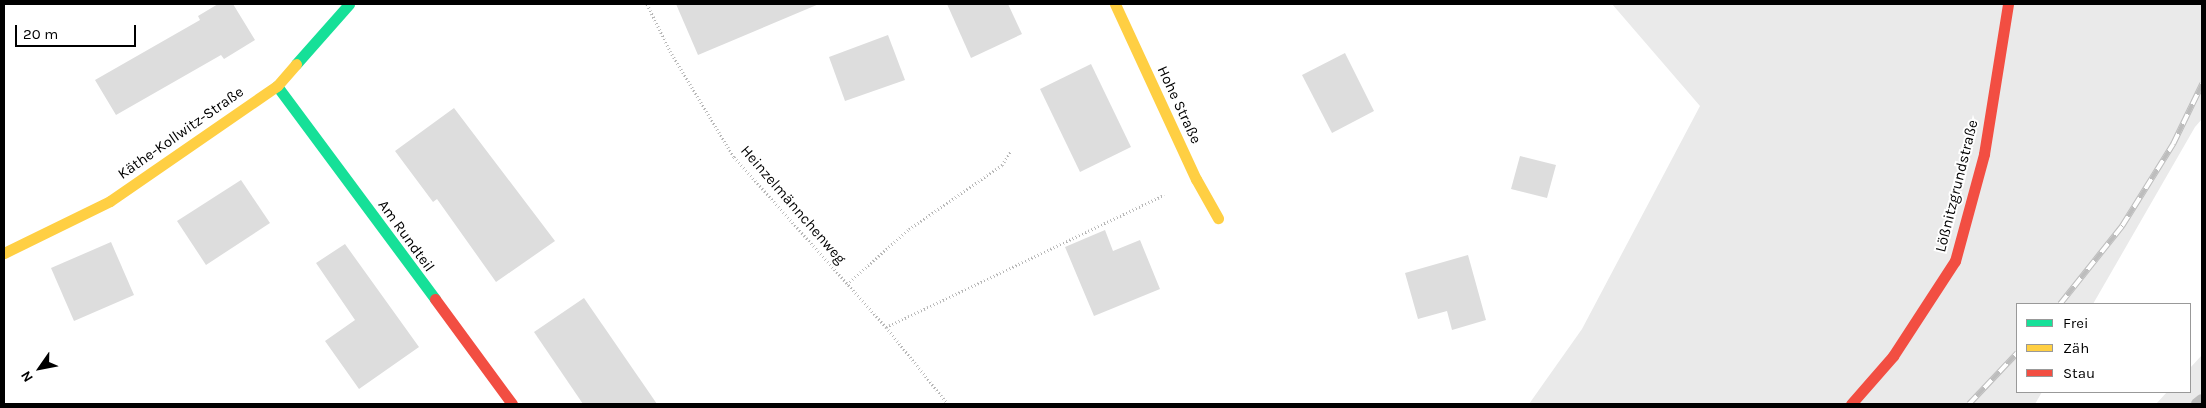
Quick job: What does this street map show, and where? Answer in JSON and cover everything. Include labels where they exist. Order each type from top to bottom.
[{"type":"street","name":"Käthe-Kollwitz-Straße","points":[[4,253],[110,201],[276,86],[348,4]]},
{"type":"street","name":"Hohe Straße","points":[[1115,4],[1196,179],[1218,218]]},
{"type":"street","name":"Lößnitzgrundstraße","points":[[1851,404],[1893,356],[1955,261],[1984,154],[2008,4]]},
{"type":"street","name":"Am Rundteil","points":[[276,86],[512,404]]},
{"type":"path","name":"Heinzelmännchenweg","points":[[647,4],[670,50],[734,157],[886,327],[948,404]]},
{"type":"path","points":[[847,284],[909,229],[1002,165],[1011,151]]},
{"type":"path","points":[[886,327],[1196,179]]},
{"type":"shaded area","points":[[1612,4],[2202,4],[2202,119],[2195,127],[2094,303],[2016,303],[2016,393],[2041,393],[2035,404],[1529,404],[1582,329],[1700,106]]},
{"type":"shaded area","points":[[2202,355],[2202,404],[2156,404],[2166,393],[2191,393],[2191,367]]},
{"type":"building","points":[[218,4],[233,4],[255,40],[224,59],[221,55],[116,115],[95,80],[200,20],[198,16]]},
{"type":"building","points":[[676,4],[819,4],[698,55]]},
{"type":"building","points":[[947,4],[1008,4],[1022,34],[971,58]]},
{"type":"building","points":[[888,35],[905,80],[845,101],[829,57]]},
{"type":"building","points":[[1345,53],[1374,111],[1332,133],[1302,75]]},
{"type":"building","points":[[1091,64],[1131,147],[1080,172],[1040,89]]},
{"type":"building","points":[[454,108],[555,241],[496,282],[437,199],[433,202],[395,151]]},
{"type":"building","points":[[1520,156],[1556,165],[1547,198],[1511,189]]},
{"type":"building","points":[[241,180],[270,223],[206,265],[177,221]]},
{"type":"building","points":[[1105,230],[1113,251],[1140,240],[1160,289],[1094,316],[1065,247]]},
{"type":"building","points":[[111,242],[134,295],[74,321],[51,268]]},
{"type":"building","points":[[345,244],[419,347],[359,389],[325,341],[355,320],[316,263]]},
{"type":"building","points":[[1468,255],[1486,320],[1452,330],[1447,311],[1418,319],[1405,273]]},
{"type":"building","points":[[584,298],[657,404],[583,404],[534,332]]},
{"type":"waterway","points":[[2197,404],[2202,400]]},
{"type":"railway","points":[[2061,303],[2122,226],[2173,144],[2202,84]]},
{"type":"railway","points":[[1969,404],[2016,354]]},
{"type":"traffic: fast","points":[[296,64],[349,4]]},
{"type":"traffic: fast","points":[[277,86],[435,299]]},
{"type":"traffic: slow","points":[[1115,4],[1196,179],[1218,218]]},
{"type":"traffic: slow","points":[[4,253],[110,201],[277,86],[296,64]]},
{"type":"traffic: jam","points":[[1851,404],[1893,356],[1955,261],[1984,154],[2008,4]]},
{"type":"traffic: jam","points":[[435,299],[512,404]]}]
